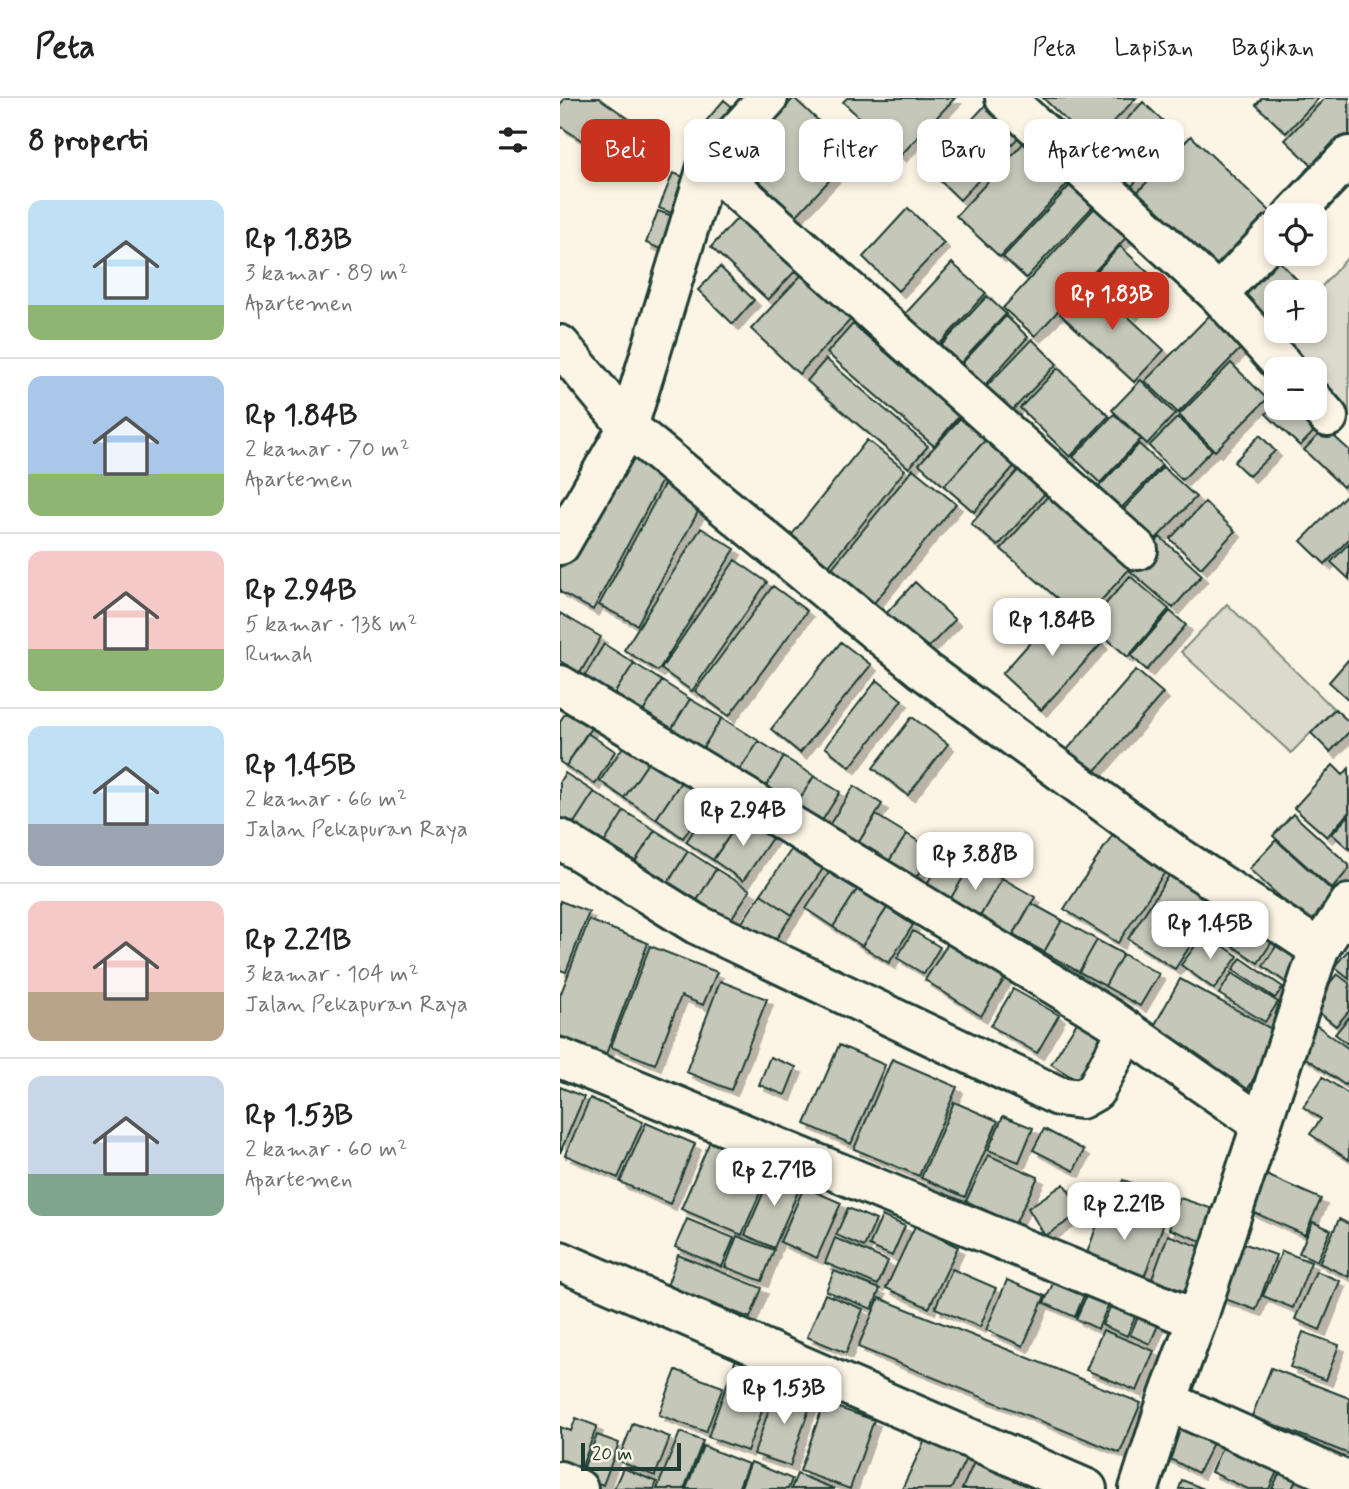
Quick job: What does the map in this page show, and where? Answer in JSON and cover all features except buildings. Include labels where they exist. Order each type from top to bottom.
[{"type":"street","points":[[749,119],[768,98]]},
{"type":"street","points":[[1005,98],[1218,294],[1275,357]]},
{"type":"street","points":[[1304,203],[1349,156]]},
{"type":"street","points":[[560,545],[628,427],[703,182]]},
{"type":"street","points":[[728,182],[1138,550]]},
{"type":"street","points":[[1218,294],[1264,246]]},
{"type":"street","points":[[560,345],[628,427],[923,670],[1174,854],[1319,949]]},
{"type":"street","points":[[560,685],[1127,1031],[1261,1124]]},
{"type":"street","points":[[560,839],[696,924],[1058,1096],[1081,1098],[1095,1091],[1127,1031]]},
{"type":"street","points":[[1139,1489],[1319,949],[1349,904]]},
{"type":"street","points":[[560,1058],[1197,1320]]},
{"type":"street","points":[[560,1261],[1087,1489]]},
{"type":"street","points":[[1167,1401],[1346,1480]]},
{"type":"street","points":[[560,1481],[578,1489]]},
{"type":"shaded area","points":[[1349,256],[1349,422],[1327,397],[1327,357],[1292,357],[1280,343],[1327,343],[1327,281]]},
{"type":"shaded area","points":[[1227,604],[1334,709],[1291,753],[1181,652]]}]
